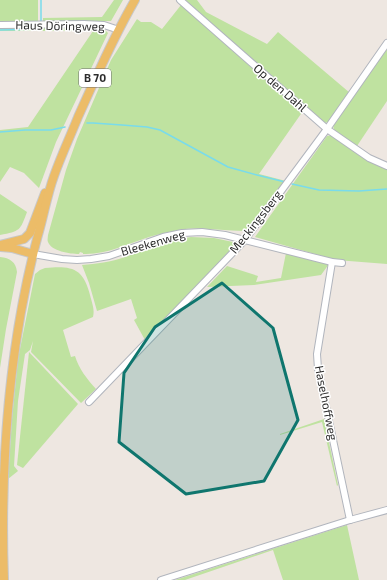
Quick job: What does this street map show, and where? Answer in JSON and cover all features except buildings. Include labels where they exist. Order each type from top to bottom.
[{"type":"main road","name":"B 70","points":[[4,580],[1,494],[4,430],[17,332],[33,254],[54,177],[96,75],[135,0]]},
{"type":"main road","points":[[0,246],[24,238],[30,234],[41,202],[54,177]]},
{"type":"main road","points":[[0,246],[33,254]]},
{"type":"street","name":"Op den Dahl","points":[[180,0],[327,129],[369,158],[387,166]]},
{"type":"street","name":"Haus Döringweg","points":[[0,25],[84,24],[104,25],[119,30]]},
{"type":"street","name":"Meckingsberg","points":[[89,402],[244,241],[327,129],[387,43]]},
{"type":"street","name":"Bleekenweg","points":[[33,254],[62,259],[91,259],[116,254],[163,237],[192,232],[214,233],[332,262],[342,263]]},
{"type":"street","name":"Haselhoffweg","points":[[332,262],[317,354],[318,369],[350,520]]},
{"type":"street","points":[[161,580],[350,520],[387,510]]},
{"type":"highlighted area","points":[[222,283],[273,328],[298,420],[264,481],[186,494],[119,442],[124,373],[155,327]]},
{"type":"green space","points":[[0,0],[38,0],[38,21],[0,22]]},
{"type":"green space","points":[[114,0],[123,0],[111,21],[43,21],[43,18],[102,17]]},
{"type":"green space","points":[[185,0],[197,0],[206,12],[267,44],[278,32],[350,93],[329,122],[324,123]]},
{"type":"green space","points":[[181,5],[303,111],[259,174],[286,181],[250,231],[205,229],[179,230],[156,235],[100,253],[92,254],[83,254],[80,252],[79,254],[66,253],[53,248],[48,241],[48,235],[66,170],[77,139],[111,60],[137,19],[141,22],[151,22],[162,29]]},
{"type":"green space","points":[[92,27],[104,29],[108,33],[56,142],[39,188],[24,173],[10,167],[0,182],[0,130],[28,127],[93,31],[0,31],[0,28]]},
{"type":"green space","points":[[387,45],[387,101],[357,146],[334,130],[333,125]]},
{"type":"green space","points":[[332,135],[369,161],[387,169],[387,264],[336,260],[255,237],[327,136]]},
{"type":"green space","points":[[0,194],[27,212],[21,227],[15,231],[0,235]]},
{"type":"green space","points":[[191,237],[214,238],[233,242],[234,248],[145,340],[134,320],[137,318],[131,299],[97,311],[82,265],[114,260],[165,243]]},
{"type":"green space","points":[[286,253],[329,264],[321,275],[254,285],[207,287],[227,266],[258,276],[256,282],[281,278]]},
{"type":"green space","points":[[0,257],[7,258],[12,261],[17,272],[0,368]]},
{"type":"green space","points":[[62,267],[75,270],[84,279],[87,286],[93,306],[93,317],[63,330],[71,357],[75,356],[84,374],[96,389],[81,403],[31,352],[33,341],[30,350],[25,354],[18,401],[14,466],[18,471],[8,479],[18,359],[35,274],[45,268]]},
{"type":"green space","points":[[29,352],[78,404],[23,468],[17,465]]},
{"type":"green space","points":[[324,419],[337,486],[322,422],[280,435]]},
{"type":"green space","points":[[347,525],[359,580],[283,580],[273,550],[185,580],[175,580]]},
{"type":"waterway","points":[[41,0],[41,21]]},
{"type":"waterway","points":[[0,30],[40,29]]},
{"type":"waterway","points":[[87,123],[147,127],[160,130],[228,167],[285,182]]},
{"type":"waterway","points":[[0,132],[51,130],[65,127]]},
{"type":"waterway","points":[[292,184],[319,190],[359,191],[387,189]]}]
